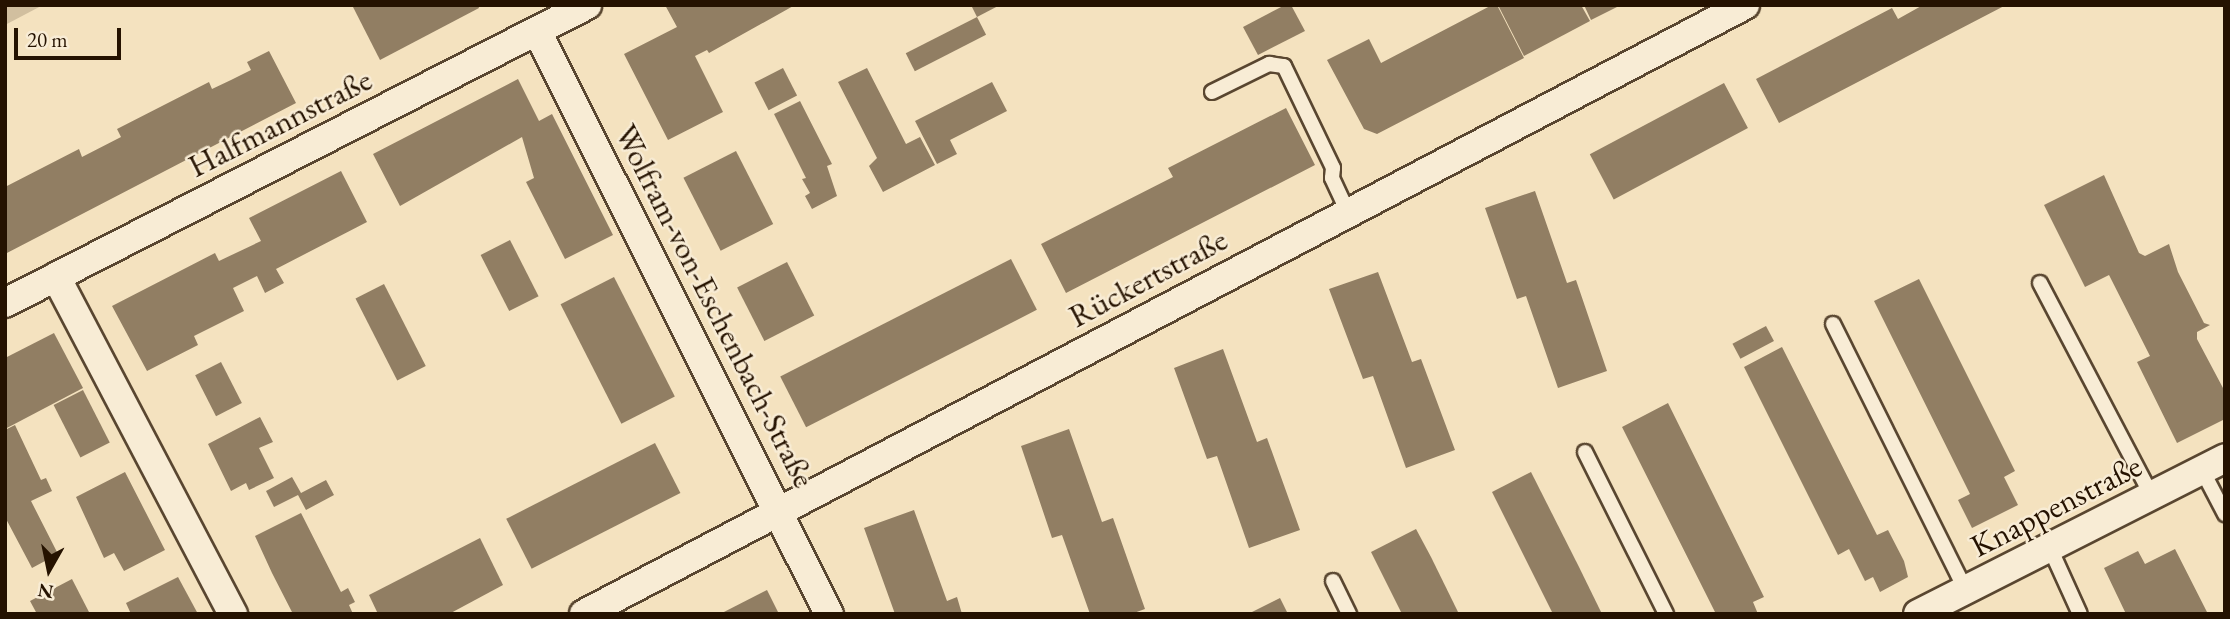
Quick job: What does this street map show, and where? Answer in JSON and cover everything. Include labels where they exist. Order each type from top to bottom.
[{"type":"street","name":"Halfmannstraße","points":[[5,303],[587,5]]},
{"type":"street","name":"Rückertstraße","points":[[584,614],[1745,5]]},
{"type":"street","name":"Wolfram-von-Eschenbach-Straße","points":[[537,31],[829,614]]},
{"type":"street","points":[[56,276],[233,614]]},
{"type":"street","name":"Knappenstraße","points":[[1918,614],[2213,464]]},
{"type":"lane","points":[[1212,92],[1269,64],[1284,66],[1334,168],[1332,178],[1348,213]]},
{"type":"lane","points":[[2040,283],[2152,496]]},
{"type":"lane","points":[[1833,324],[1966,591]]},
{"type":"lane","points":[[1585,452],[1666,614]]},
{"type":"lane","points":[[2213,464],[2225,514]]},
{"type":"lane","points":[[2050,548],[2080,614]]},
{"type":"lane","points":[[1333,581],[1349,614]]},
{"type":"shaded area","points":[[5,5],[43,5],[5,25]]},
{"type":"building","points":[[352,5],[478,5],[479,8],[380,60]]},
{"type":"building","points":[[665,5],[795,5],[709,53],[707,50],[695,56],[723,112],[668,140],[624,54],[677,27]]},
{"type":"building","points":[[971,5],[1000,5],[977,17]]},
{"type":"building","points":[[1285,5],[1291,5],[1305,31],[1258,55],[1243,27]]},
{"type":"building","points":[[1492,5],[1497,5],[1524,58],[1377,134],[1364,129],[1327,60],[1369,39],[1381,63]]},
{"type":"building","points":[[1498,5],[1581,5],[1590,21],[1524,56]]},
{"type":"building","points":[[1584,5],[1621,5],[1591,20]]},
{"type":"building","points":[[1923,5],[2006,5],[1779,123],[1756,79],[1892,8],[1898,19]]},
{"type":"building","points":[[977,17],[986,35],[915,71],[906,53]]},
{"type":"building","points":[[269,51],[296,103],[5,254],[5,187],[79,149],[82,157],[121,137],[117,129],[209,82],[212,89],[251,70],[247,62]]},
{"type":"building","points":[[783,68],[797,96],[769,110],[754,83]]},
{"type":"building","points":[[867,68],[906,144],[920,137],[935,165],[883,192],[869,166],[877,158],[838,82]]},
{"type":"building","points":[[518,79],[539,121],[552,114],[613,235],[565,259],[526,182],[534,178],[522,137],[400,206],[373,154]]},
{"type":"building","points":[[992,82],[1007,111],[950,140],[957,154],[937,164],[915,121]]},
{"type":"building","points":[[1724,83],[1748,128],[1614,199],[1590,154]]},
{"type":"building","points":[[800,101],[832,164],[827,166],[837,196],[812,209],[805,196],[810,193],[802,179],[806,178],[774,114]]},
{"type":"building","points":[[1286,108],[1315,165],[1066,293],[1041,244],[1173,177],[1168,168]]},
{"type":"building","points":[[736,151],[773,224],[721,251],[683,178]]},
{"type":"building","points":[[341,171],[367,222],[276,269],[284,283],[265,293],[257,276],[233,288],[244,311],[194,336],[198,345],[147,371],[112,306],[215,253],[219,261],[261,241],[249,218]]},
{"type":"building","points":[[2104,175],[2139,253],[2145,256],[2169,244],[2178,272],[2204,323],[2210,325],[2197,332],[2197,339],[2223,388],[2225,419],[2177,443],[2137,362],[2150,356],[2109,275],[2085,287],[2044,205]]},
{"type":"building","points":[[1535,191],[1567,283],[1576,280],[1607,371],[1558,388],[1526,296],[1517,299],[1485,208]]},
{"type":"building","points":[[510,240],[539,296],[509,311],[481,255]]},
{"type":"building","points":[[1011,259],[1037,310],[806,427],[780,377]]},
{"type":"building","points":[[787,262],[814,315],[764,341],[737,287]]},
{"type":"building","points":[[1378,272],[1412,362],[1421,359],[1455,450],[1406,468],[1373,376],[1363,379],[1329,289]]},
{"type":"building","points":[[614,277],[675,396],[621,424],[561,304]]},
{"type":"building","points":[[1919,279],[2015,471],[2004,477],[2018,505],[1972,528],[1958,500],[1970,494],[1874,301]]},
{"type":"building","points":[[384,284],[426,366],[397,381],[355,299]]},
{"type":"building","points":[[1766,326],[1774,341],[1740,359],[1732,344]]},
{"type":"building","points":[[54,333],[83,388],[5,429],[5,358]]},
{"type":"building","points":[[1782,347],[1877,535],[1888,530],[1904,561],[1908,577],[1880,592],[1873,577],[1865,581],[1849,549],[1838,555],[1744,367]]},
{"type":"building","points":[[1223,349],[1257,442],[1267,438],[1300,530],[1249,548],[1217,456],[1207,459],[1174,368]]},
{"type":"building","points":[[221,362],[242,403],[216,416],[195,375]]},
{"type":"building","points":[[83,390],[110,443],[80,458],[54,405]]},
{"type":"building","points":[[1668,403],[1764,597],[1753,602],[1758,614],[1716,614],[1622,427]]},
{"type":"building","points":[[260,417],[273,442],[259,448],[274,478],[249,490],[246,483],[231,491],[208,444]]},
{"type":"building","points":[[15,425],[41,480],[46,478],[52,491],[31,501],[58,554],[32,568],[5,517],[5,430]]},
{"type":"building","points":[[1069,429],[1102,522],[1113,518],[1145,609],[1131,614],[1090,614],[1062,535],[1052,538],[1021,446]]},
{"type":"building","points":[[655,443],[680,493],[532,569],[506,519]]},
{"type":"building","points":[[125,472],[165,550],[124,571],[114,553],[104,558],[76,497]]},
{"type":"building","points":[[1531,472],[1602,614],[1553,614],[1492,492]]},
{"type":"building","points":[[292,477],[301,493],[326,480],[334,495],[306,510],[298,495],[274,507],[266,491]]},
{"type":"building","points":[[914,510],[947,601],[957,597],[962,614],[895,614],[864,528]]},
{"type":"building","points":[[301,513],[341,592],[348,588],[355,602],[349,605],[353,614],[293,614],[255,536]]},
{"type":"building","points":[[1416,529],[1459,614],[1402,614],[1371,552]]},
{"type":"building","points":[[480,538],[503,585],[449,614],[378,614],[369,595]]},
{"type":"building","points":[[2175,549],[2208,614],[2126,614],[2104,568],[2138,551],[2145,564]]},
{"type":"building","points":[[178,577],[198,614],[131,614],[126,603]]},
{"type":"building","points":[[72,579],[90,614],[37,614],[30,601]]},
{"type":"building","points":[[767,590],[779,614],[720,614]]},
{"type":"building","points":[[1280,598],[1288,614],[1248,614]]}]
